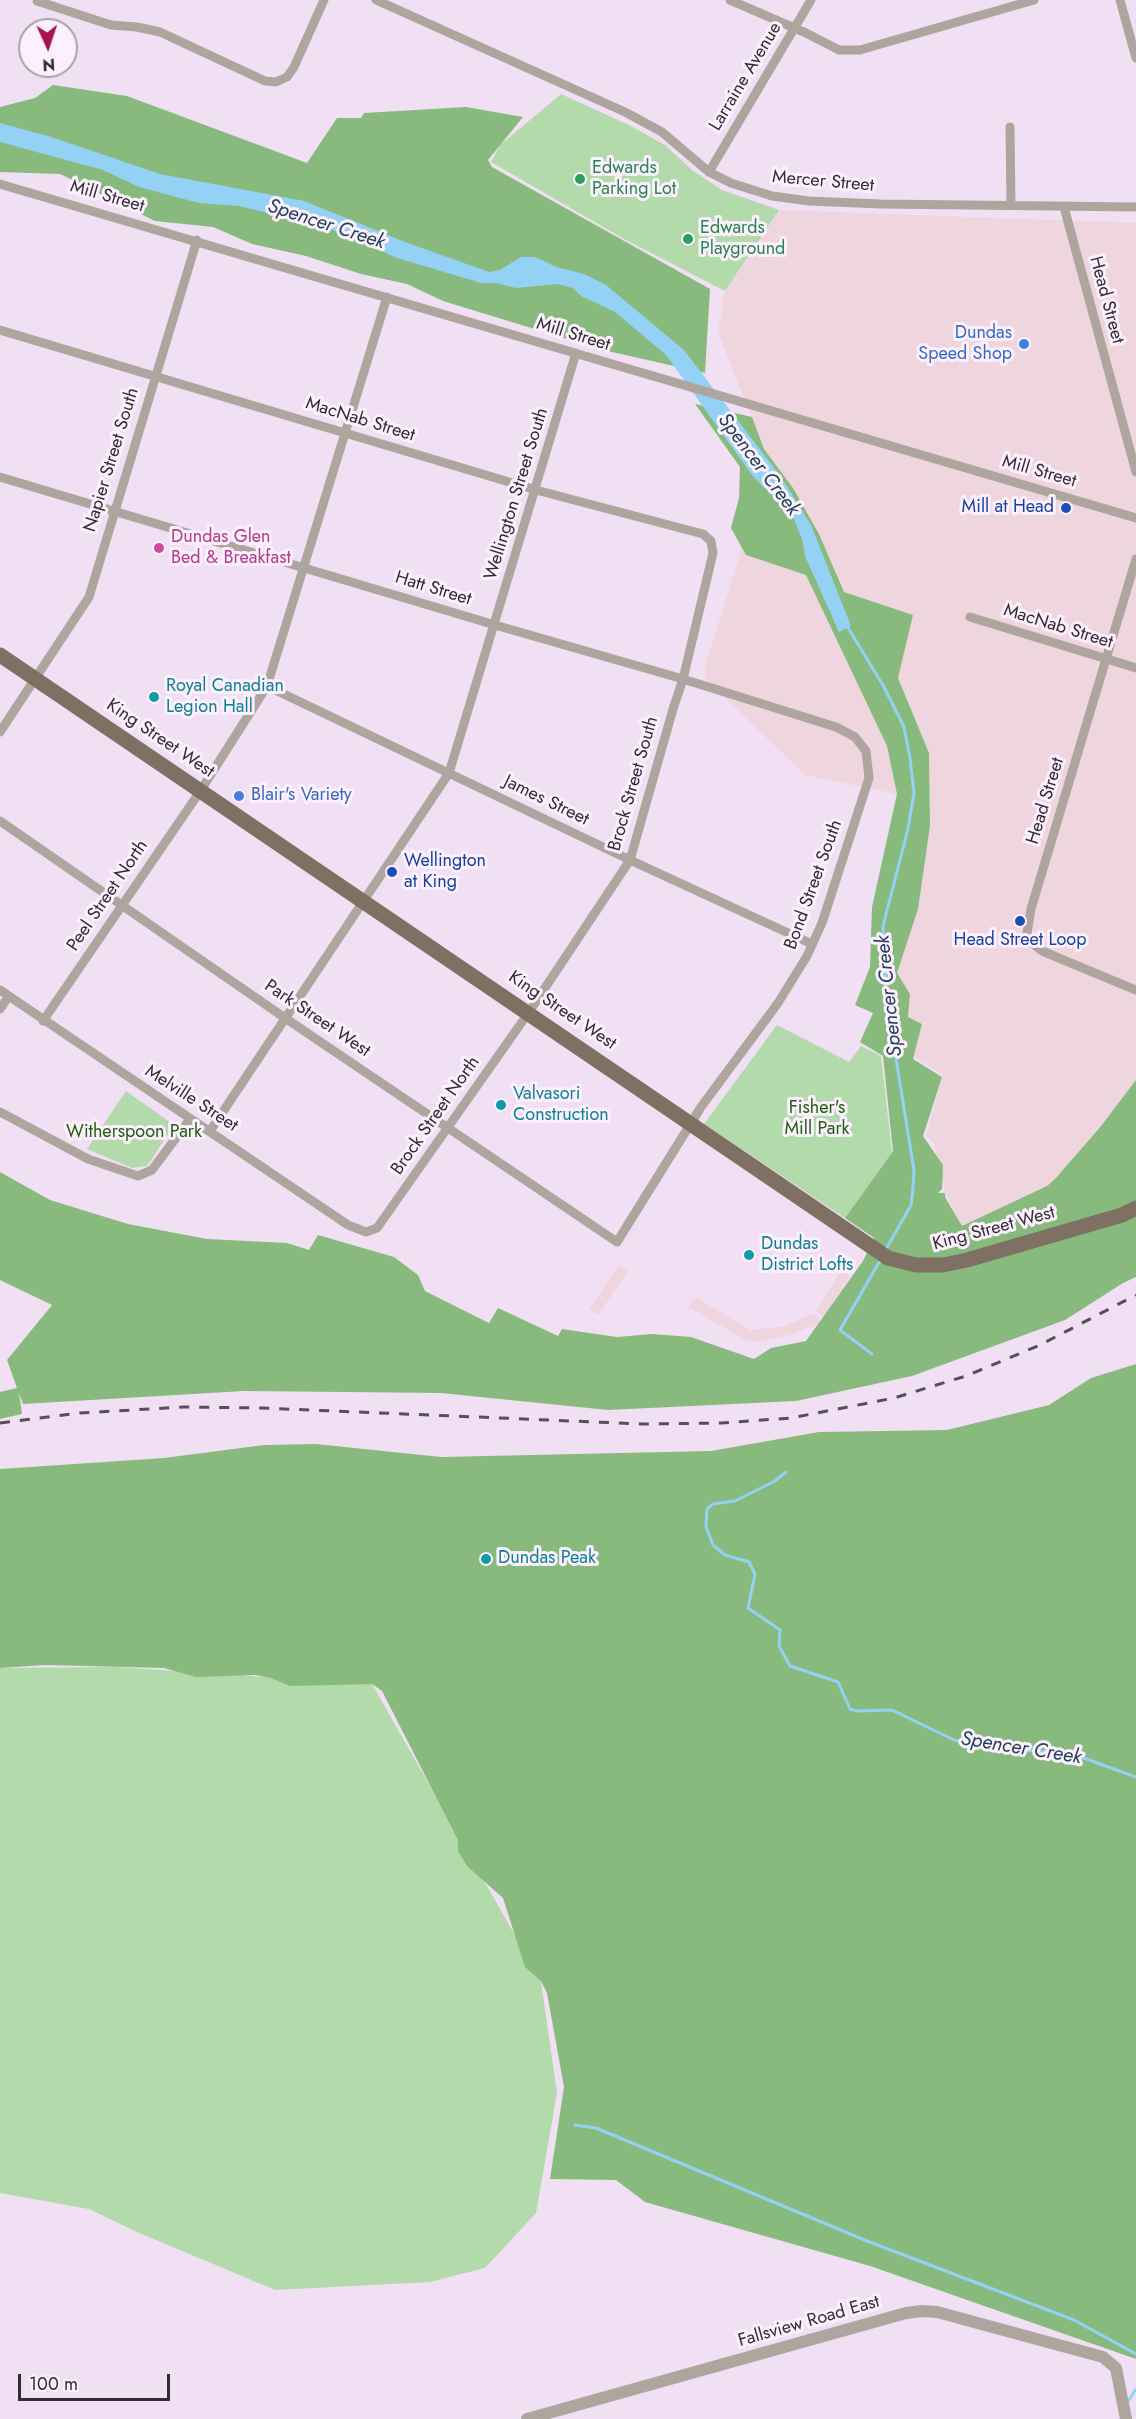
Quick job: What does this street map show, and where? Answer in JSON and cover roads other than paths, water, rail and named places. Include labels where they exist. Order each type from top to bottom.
[{"type":"main road","name":"King Street West","points":[[0,655],[692,1122],[888,1258],[916,1265],[943,1265],[1122,1215],[1136,1208]]},
{"type":"street","points":[[37,1],[111,25],[160,32],[264,81],[276,82],[287,77],[294,67],[324,0]]},
{"type":"street","name":"Mercer Street","points":[[376,0],[625,112],[662,132],[709,172],[731,183],[772,196],[809,201],[1136,207]]},
{"type":"street","points":[[730,0],[839,50],[860,50],[1034,0]]},
{"type":"street","name":"Larraine Avenue","points":[[709,172],[811,0]]},
{"type":"street","points":[[1120,0],[1136,58]]},
{"type":"street","points":[[1010,127],[1011,205]]},
{"type":"street","name":"Mill Street","points":[[0,184],[197,240],[1136,518]]},
{"type":"street","name":"Head Street","points":[[1064,207],[1136,472]]},
{"type":"street","name":"Napier Street South","points":[[0,732],[88,597],[197,240]]},
{"type":"street","name":"Peel Street North","points":[[43,1021],[201,790],[267,686],[387,297]]},
{"type":"street","name":"MacNab Street","points":[[0,330],[536,490],[703,534],[711,541]]},
{"type":"street","name":"Wellington Street South","points":[[210,1131],[449,773],[576,353]]},
{"type":"street","name":"Hatt Street","points":[[0,477],[683,679],[836,727],[855,737]]},
{"type":"street","name":"Brock Street South","points":[[529,1012],[630,860],[683,679],[713,553],[711,541]]},
{"type":"street","name":"Head Street","points":[[1136,559],[1031,909],[1027,933],[1032,943],[1042,951],[1136,990]]},
{"type":"street","name":"MacNab Street","points":[[970,617],[1136,668]]},
{"type":"street","name":"James Street","points":[[267,686],[630,860],[812,944]]},
{"type":"street","name":"Bond Street South","points":[[617,1242],[692,1122],[778,1003],[800,968],[822,923],[869,778],[866,751],[855,737]]},
{"type":"street","name":"Park Street West","points":[[0,821],[285,1018],[617,1242]]},
{"type":"street","points":[[0,1010],[4,993]]},
{"type":"street","name":"Melville Street","points":[[4,993],[348,1225],[366,1232]]},
{"type":"street","name":"Brock Street North","points":[[366,1232],[377,1228],[529,1012]]},
{"type":"street","points":[[0,1112],[88,1159],[138,1176],[152,1170],[190,1119]]},
{"type":"street","name":"Fallsview Road East","points":[[527,2419],[906,2313],[922,2311],[937,2312],[1103,2357],[1116,2368],[1126,2419]]},
{"type":"water","points":[[0,123],[51,137],[160,174],[304,201],[405,242],[489,272],[500,270],[521,257],[535,257],[556,267],[584,274],[606,285],[684,350],[781,477],[811,525],[851,626],[839,632],[805,556],[802,539],[793,517],[752,475],[666,355],[615,312],[581,296],[573,288],[558,284],[516,288],[497,283],[481,283],[394,257],[350,235],[312,224],[239,206],[199,203],[139,187],[103,170],[0,142]]},
{"type":"waterway","name":"Spencer Creek","points":[[847,626],[884,687],[904,727],[914,793],[908,829],[883,926],[887,1003],[914,1170],[913,1188],[911,1205],[885,1251]]},
{"type":"waterway","name":"Spencer Creek","points":[[872,1354],[840,1330],[881,1259]]},
{"type":"waterway","name":"Spencer Creek","points":[[786,1472],[775,1481],[735,1501],[713,1504],[707,1509],[706,1527],[713,1545],[725,1555],[749,1562],[755,1574],[748,1608],[780,1630],[779,1646],[790,1666],[838,1682],[850,1709],[857,1711],[892,1710],[954,1740],[987,1748],[1070,1753],[1136,1777]]},
{"type":"waterway","points":[[575,2125],[596,2128],[867,2241],[1074,2320],[1136,2354]]},
{"type":"waterway","points":[[1127,2403],[1136,2389]]},
{"type":"railway","points":[[0,1423],[80,1413],[184,1407],[262,1408],[643,1424],[722,1423],[791,1418],[894,1398],[966,1376],[1040,1345],[1136,1295]]},
{"type":"place","name":"Edwards Parking Lot","points":[[580,179]]},
{"type":"place","name":"Edwards Playground","points":[[688,239]]},
{"type":"place","name":"Dundas Speed Shop","points":[[1024,344]]},
{"type":"place","name":"Mill at Head","points":[[1066,508]]},
{"type":"place","name":"Dundas Glen Bed & Breakfast","points":[[159,548]]},
{"type":"place","name":"Royal Canadian Legion Hall","points":[[154,697]]},
{"type":"place","name":"Blair's Variety","points":[[239,796]]},
{"type":"place","name":"Wellington at King","points":[[392,872]]},
{"type":"place","name":"Head Street Loop","points":[[1020,921]]},
{"type":"place","name":"Valvasori Construction","points":[[501,1105]]},
{"type":"place","name":"Dundas District Lofts","points":[[749,1255]]},
{"type":"place","name":"Dundas Peak","points":[[486,1559]]},
{"type":"park label","name":"Fisher's Mill Park","points":[[817,1119]]},
{"type":"park label","name":"Witherspoon Park","points":[[134,1133]]}]
